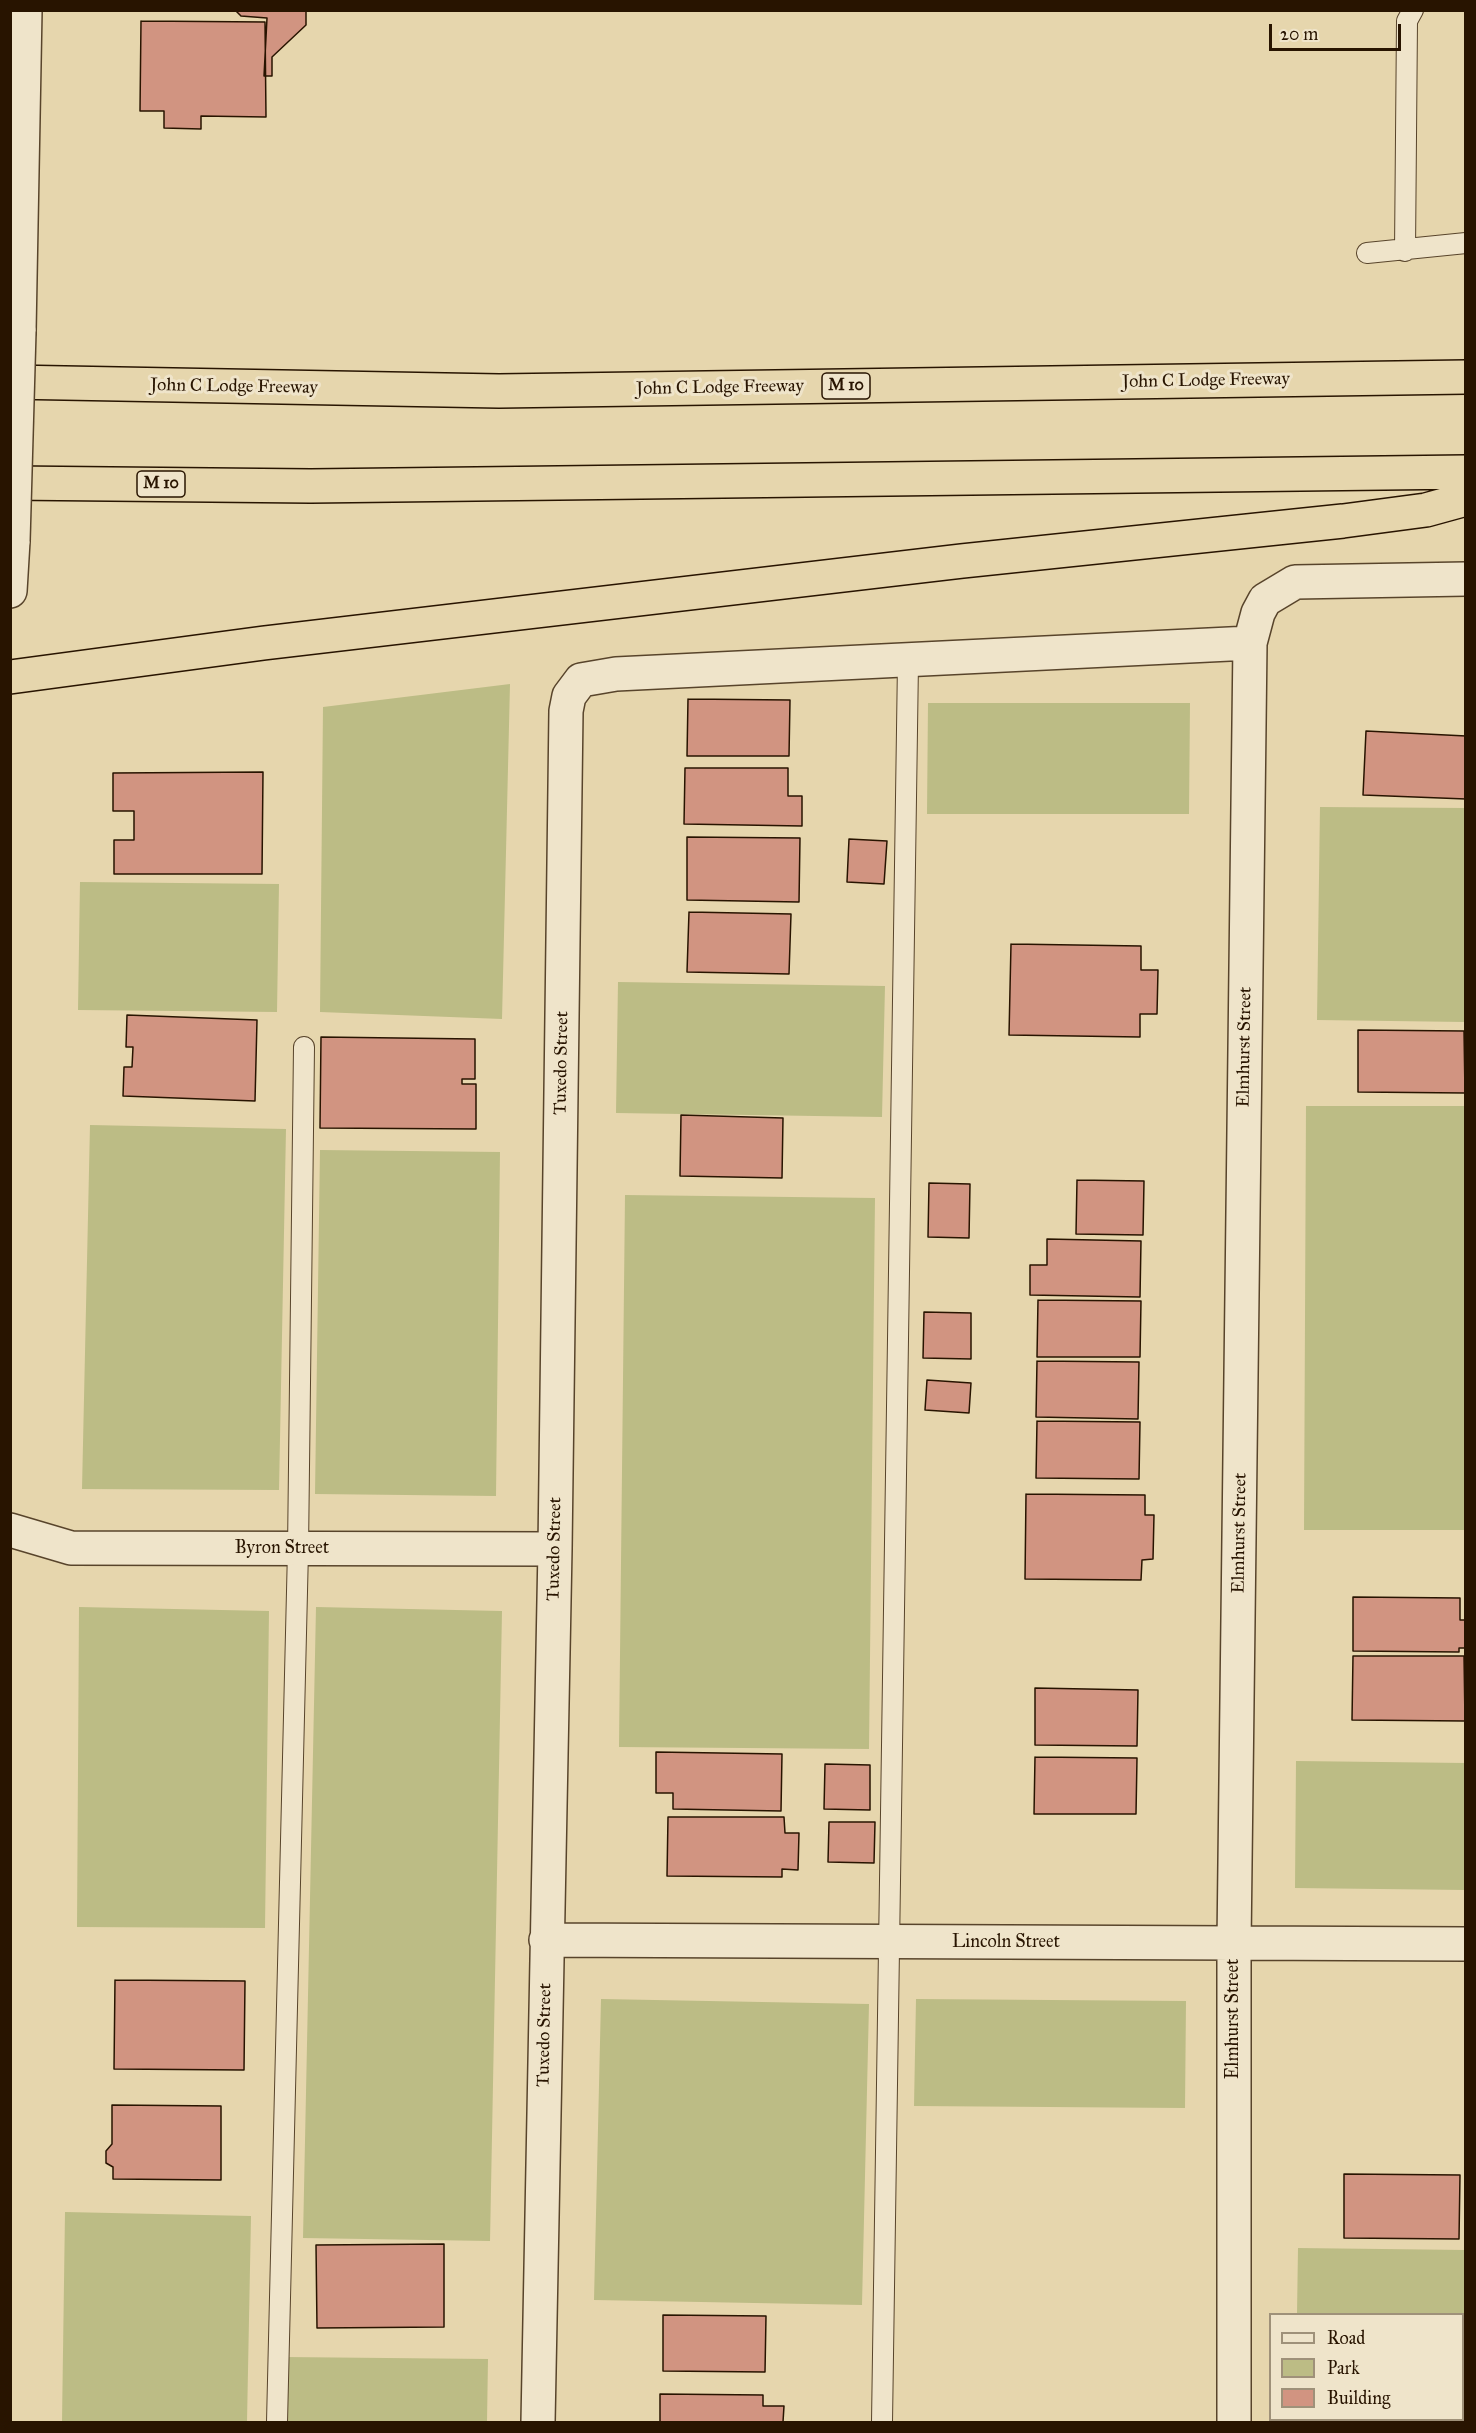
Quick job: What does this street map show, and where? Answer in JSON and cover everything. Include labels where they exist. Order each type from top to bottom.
[{"type":"highway","name":"John C Lodge Freeway","points":[[10,382],[499,391],[1466,377]]},
{"type":"highway","name":"M 10","points":[[10,483],[311,486],[1466,471]]},
{"type":"highway","points":[[10,677],[299,639],[962,561],[1342,521],[1426,510],[1466,499]]},
{"type":"street","points":[[10,591],[19,331],[17,154],[26,10]]},
{"type":"street","name":"Elmhurst Street","points":[[1234,2422],[1234,1943],[1250,643],[1258,613],[1265,600],[1295,582],[1466,579]]},
{"type":"street","points":[[908,662],[1250,643]]},
{"type":"street","name":"Tuxedo Street","points":[[538,2422],[555,1549],[566,711],[569,696],[581,680],[616,674],[908,662]]},
{"type":"street","name":"Byron Street","points":[[10,1530],[71,1548],[555,1549]]},
{"type":"street","name":"Lincoln Street","points":[[546,1940],[1466,1944]]},
{"type":"lane","points":[[1405,251],[1407,21],[1413,10]]},
{"type":"lane","points":[[1366,253],[1405,251],[1466,243]]},
{"type":"lane","points":[[882,2422],[908,662]]},
{"type":"lane","points":[[277,2422],[297,1550],[304,1047]]},
{"type":"green space","points":[[510,684],[502,1019],[320,1012],[323,707]]},
{"type":"green space","points":[[928,703],[1190,703],[1189,814],[927,814]]},
{"type":"green space","points":[[1320,807],[1465,808],[1465,1022],[1317,1020]]},
{"type":"green space","points":[[80,882],[279,884],[277,1012],[78,1010]]},
{"type":"green space","points":[[618,982],[885,986],[882,1117],[616,1113]]},
{"type":"green space","points":[[1306,1106],[1465,1106],[1465,1530],[1304,1530]]},
{"type":"green space","points":[[90,1125],[286,1129],[279,1490],[82,1489]]},
{"type":"green space","points":[[320,1150],[500,1152],[496,1496],[315,1494]]},
{"type":"green space","points":[[625,1195],[875,1198],[869,1749],[619,1747]]},
{"type":"green space","points":[[79,1607],[269,1611],[265,1928],[77,1927]]},
{"type":"green space","points":[[316,1607],[502,1611],[490,2241],[303,2238]]},
{"type":"green space","points":[[1296,1761],[1465,1763],[1465,1890],[1295,1888]]},
{"type":"green space","points":[[601,1999],[869,2004],[862,2305],[594,2300]]},
{"type":"green space","points":[[916,1999],[1186,2001],[1185,2108],[914,2106]]},
{"type":"green space","points":[[65,2212],[251,2216],[247,2422],[62,2422]]},
{"type":"green space","points":[[1298,2248],[1465,2250],[1465,2377],[1464,2313],[1297,2313]]},
{"type":"green space","points":[[285,2357],[488,2359],[487,2422],[284,2422]]},
{"type":"building","points":[[235,10],[306,10],[306,25],[272,57],[272,76],[264,76],[267,18],[241,16]]},
{"type":"building","points":[[141,21],[265,22],[266,117],[201,116],[201,129],[164,128],[164,111],[140,111]]},
{"type":"building","points":[[688,699],[790,700],[789,756],[687,756]]},
{"type":"building","points":[[1366,731],[1466,736],[1466,799],[1363,795]]},
{"type":"building","points":[[685,768],[788,768],[788,796],[802,796],[802,826],[684,824]]},
{"type":"building","points":[[263,772],[262,874],[114,874],[114,840],[134,840],[134,811],[113,811],[113,773]]},
{"type":"building","points":[[687,837],[800,838],[799,902],[687,900]]},
{"type":"building","points":[[849,839],[887,841],[884,884],[847,882]]},
{"type":"building","points":[[689,912],[791,914],[789,974],[687,972]]},
{"type":"building","points":[[1011,944],[1141,946],[1141,970],[1158,970],[1157,1014],[1140,1014],[1140,1037],[1009,1035]]},
{"type":"building","points":[[127,1015],[257,1020],[255,1101],[123,1096],[124,1067],[132,1067],[133,1047],[126,1047]]},
{"type":"building","points":[[1358,1030],[1464,1031],[1465,1093],[1358,1092]]},
{"type":"building","points":[[321,1037],[475,1039],[475,1079],[462,1079],[462,1084],[476,1084],[476,1129],[320,1128]]},
{"type":"building","points":[[681,1115],[783,1118],[782,1178],[680,1176]]},
{"type":"building","points":[[1077,1180],[1144,1181],[1143,1235],[1076,1234]]},
{"type":"building","points":[[929,1183],[970,1184],[969,1238],[928,1237]]},
{"type":"building","points":[[1047,1239],[1141,1241],[1140,1297],[1030,1295],[1030,1265],[1047,1265]]},
{"type":"building","points":[[1038,1300],[1141,1301],[1140,1357],[1037,1357]]},
{"type":"building","points":[[924,1312],[971,1313],[971,1359],[923,1358]]},
{"type":"building","points":[[1037,1361],[1139,1362],[1138,1419],[1036,1417]]},
{"type":"building","points":[[927,1380],[971,1383],[969,1413],[925,1410]]},
{"type":"building","points":[[1037,1421],[1140,1422],[1139,1479],[1036,1478]]},
{"type":"building","points":[[1026,1494],[1145,1495],[1145,1515],[1154,1515],[1153,1559],[1142,1560],[1141,1580],[1025,1579]]},
{"type":"building","points":[[1353,1597],[1460,1598],[1460,1620],[1466,1620],[1466,1648],[1459,1648],[1459,1652],[1353,1651]]},
{"type":"building","points":[[1353,1656],[1464,1656],[1465,1721],[1352,1720]]},
{"type":"building","points":[[1035,1688],[1138,1690],[1137,1746],[1035,1745]]},
{"type":"building","points":[[656,1752],[782,1754],[781,1811],[673,1809],[673,1793],[656,1793]]},
{"type":"building","points":[[1035,1757],[1137,1758],[1136,1814],[1034,1814]]},
{"type":"building","points":[[825,1764],[870,1765],[870,1810],[824,1809]]},
{"type":"building","points":[[668,1817],[784,1817],[785,1833],[799,1833],[798,1870],[782,1869],[782,1877],[667,1876]]},
{"type":"building","points":[[829,1822],[875,1822],[874,1863],[828,1862]]},
{"type":"building","points":[[115,1980],[245,1981],[244,2070],[114,2069]]},
{"type":"building","points":[[112,2105],[221,2106],[221,2180],[113,2179],[113,2167],[106,2163],[106,2151],[112,2144]]},
{"type":"building","points":[[1344,2174],[1460,2175],[1459,2239],[1344,2238]]},
{"type":"building","points":[[444,2244],[444,2327],[317,2328],[316,2245]]},
{"type":"building","points":[[663,2315],[766,2316],[765,2372],[663,2371]]},
{"type":"building","points":[[660,2394],[763,2395],[763,2406],[784,2406],[783,2422],[660,2422]]},
{"type":"building","points":[[1464,2398],[1466,2398],[1466,2422],[1336,2422],[1464,2421]]}]
